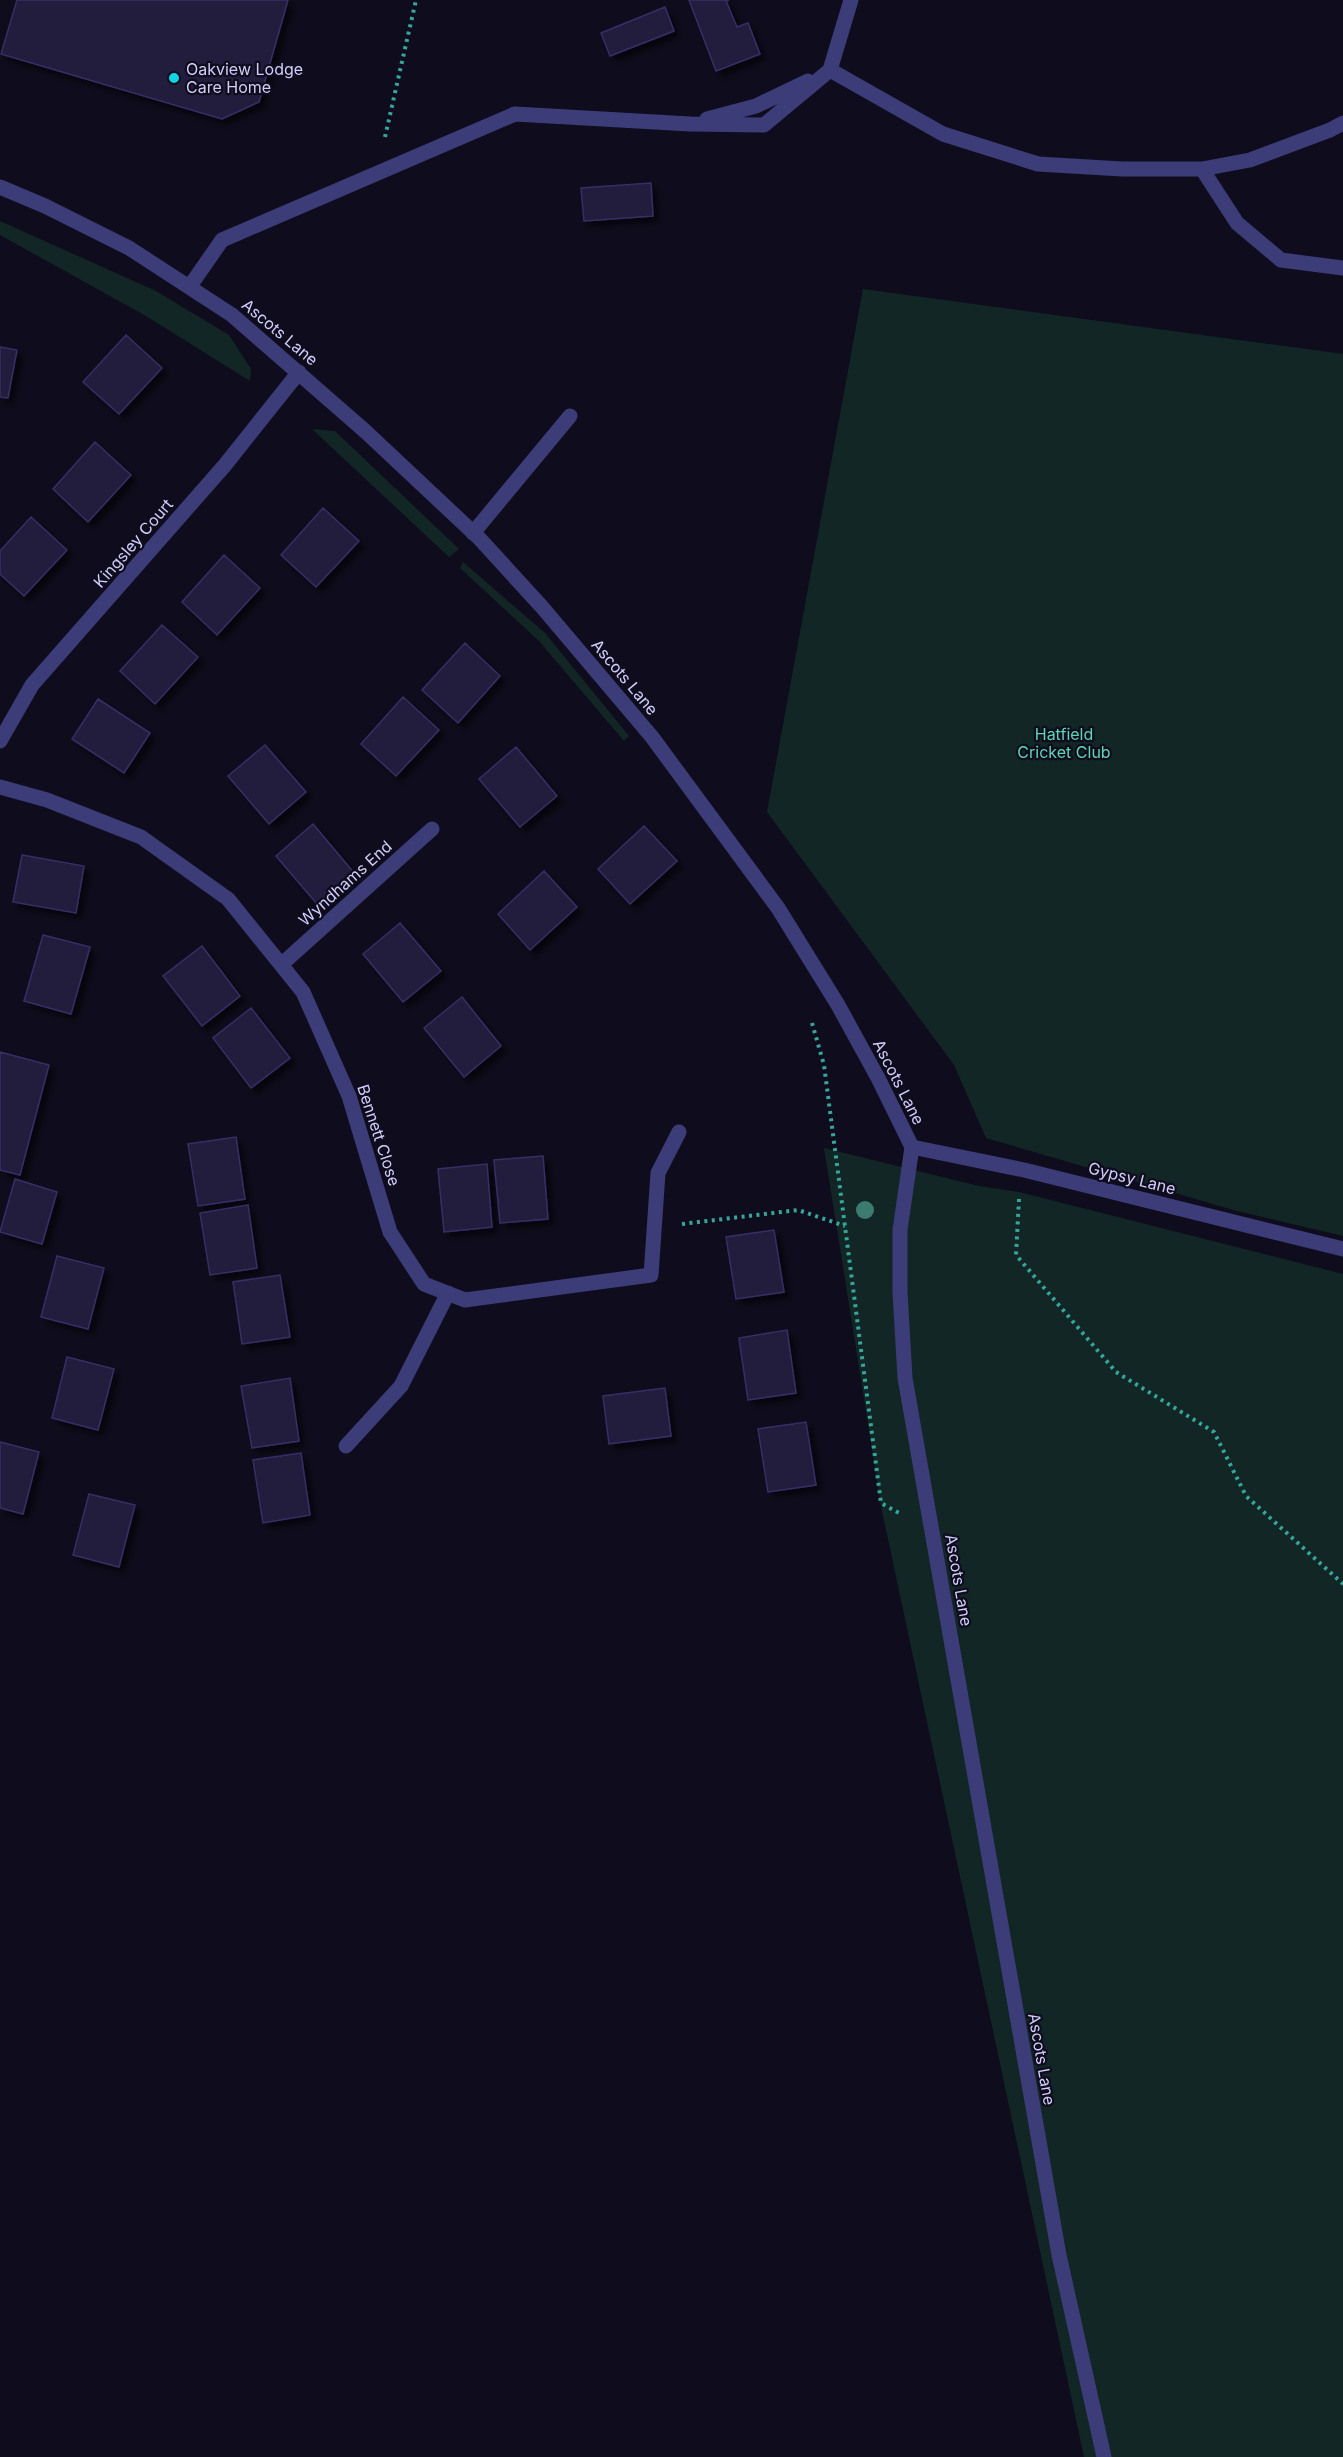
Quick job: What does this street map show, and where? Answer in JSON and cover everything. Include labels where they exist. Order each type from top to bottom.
[{"type":"street","points":[[190,286],[222,240],[515,114],[690,124],[764,125],[830,70],[851,0]]},
{"type":"street","points":[[830,70],[943,134],[1038,164],[1122,169],[1202,169],[1250,160],[1343,123]]},
{"type":"street","points":[[1202,169],[1237,223],[1281,260],[1343,268]]},
{"type":"street","name":"Ascots Lane","points":[[0,188],[45,206],[129,248],[232,315],[299,372],[473,533],[542,607],[652,737],[778,908],[838,1005],[912,1147],[900,1230],[900,1292],[904,1367],[1059,2255],[1104,2457]]},
{"type":"street","name":"Kingsley Court","points":[[0,741],[32,685],[225,465],[299,372]]},
{"type":"street","points":[[473,533],[570,416]]},
{"type":"street","name":"Bennett Close","points":[[0,787],[47,800],[141,837],[228,899],[303,992],[349,1096],[390,1232],[424,1284],[465,1300],[651,1275],[658,1173],[679,1132]]},
{"type":"street","name":"Wyndhams End","points":[[282,964],[432,829]]},
{"type":"street","name":"Gypsy Lane","points":[[912,1147],[1024,1170],[1343,1249]]},
{"type":"street","points":[[346,1446],[401,1386],[448,1293]]},
{"type":"path","points":[[377,173],[416,0]]},
{"type":"path","points":[[809,1013],[824,1065],[881,1503],[933,1532]]},
{"type":"path","points":[[1019,1192],[1016,1255],[1116,1372],[1214,1432],[1246,1496],[1343,1584]]},
{"type":"path","points":[[655,1227],[798,1210],[845,1226]]},
{"type":"green space","points":[[0,221],[156,291],[229,335],[251,369],[250,381],[146,316],[0,235]]},
{"type":"green space","name":"Hatfield Cricket Club","points":[[863,289],[1343,354],[1343,1236],[1237,1211],[986,1138],[954,1065],[767,812]]},
{"type":"green space","points":[[312,429],[335,431],[459,549],[449,557]]},
{"type":"green space","points":[[463,562],[545,633],[629,736],[624,741],[539,641],[460,568]]},
{"type":"green space","points":[[824,1148],[979,1186],[1019,1192],[1343,1274],[1343,2457],[1084,2457],[882,1511]]},
{"type":"building","name":"Oakview Lodge Care Home","points":[[17,0],[288,0],[259,102],[222,119],[1,54]]},
{"type":"building","points":[[689,0],[729,0],[726,1],[737,27],[748,23],[760,54],[716,71]]},
{"type":"building","points":[[665,7],[674,31],[610,56],[601,33]]},
{"type":"building","points":[[651,183],[653,216],[584,221],[581,188]]},
{"type":"building","points":[[126,335],[162,368],[119,414],[83,382]]},
{"type":"building","points":[[0,347],[17,350],[8,398],[0,397]]},
{"type":"building","points":[[95,442],[131,475],[88,522],[53,489]]},
{"type":"building","points":[[323,508],[359,541],[316,587],[281,555]]},
{"type":"building","points":[[31,517],[67,550],[24,596],[0,574],[0,551]]},
{"type":"building","points":[[224,555],[260,588],[217,635],[182,602]]},
{"type":"building","points":[[162,625],[198,657],[155,704],[120,671]]},
{"type":"building","points":[[465,643],[500,676],[458,723],[422,690]]},
{"type":"building","points":[[403,697],[439,730],[396,776],[361,744]]},
{"type":"building","points":[[98,699],[150,733],[124,773],[72,739]]},
{"type":"building","points":[[265,745],[306,792],[269,824],[228,776]]},
{"type":"building","points":[[516,747],[557,796],[520,827],[479,779]]},
{"type":"building","points":[[313,824],[354,873],[317,904],[276,856]]},
{"type":"building","points":[[644,826],[677,861],[630,904],[598,869]]},
{"type":"building","points":[[22,855],[84,866],[76,913],[13,902]]},
{"type":"building","points":[[544,871],[577,907],[530,950],[498,914]]},
{"type":"building","points":[[400,923],[441,971],[403,1002],[363,954]]},
{"type":"building","points":[[43,935],[90,947],[71,1014],[24,1001]]},
{"type":"building","points":[[202,946],[240,996],[202,1026],[163,976]]},
{"type":"building","points":[[462,997],[501,1046],[464,1077],[424,1028]]},
{"type":"building","points":[[251,1008],[290,1058],[251,1088],[213,1038]]},
{"type":"building","points":[[0,1052],[49,1065],[20,1175],[0,1170]]},
{"type":"building","points":[[236,1137],[245,1199],[198,1206],[188,1144]]},
{"type":"building","points":[[543,1156],[548,1219],[500,1223],[494,1160]]},
{"type":"building","points":[[487,1164],[492,1227],[444,1232],[438,1169]]},
{"type":"building","points":[[15,1179],[57,1192],[42,1244],[0,1232]]},
{"type":"building","points":[[248,1205],[257,1268],[210,1275],[200,1213]]},
{"type":"building","points":[[774,1230],[784,1292],[736,1299],[726,1237]]},
{"type":"building","points":[[57,1256],[104,1268],[88,1329],[41,1317]]},
{"type":"building","points":[[280,1275],[290,1337],[242,1344],[233,1282]]},
{"type":"building","points":[[787,1330],[796,1393],[748,1400],[739,1338]]},
{"type":"building","points":[[67,1357],[114,1369],[98,1430],[52,1418]]},
{"type":"building","points":[[290,1378],[299,1441],[252,1448],[241,1386]]},
{"type":"building","points":[[665,1388],[671,1436],[609,1444],[603,1396]]},
{"type":"building","points":[[806,1422],[816,1485],[768,1492],[758,1429]]},
{"type":"building","points":[[0,1442],[39,1452],[23,1514],[0,1508]]},
{"type":"building","points":[[301,1453],[310,1515],[263,1523],[253,1460]]},
{"type":"building","points":[[89,1494],[135,1505],[119,1567],[73,1555]]},
{"type":"place","name":"Oakview Lodge Care Home","points":[[174,78]]}]
